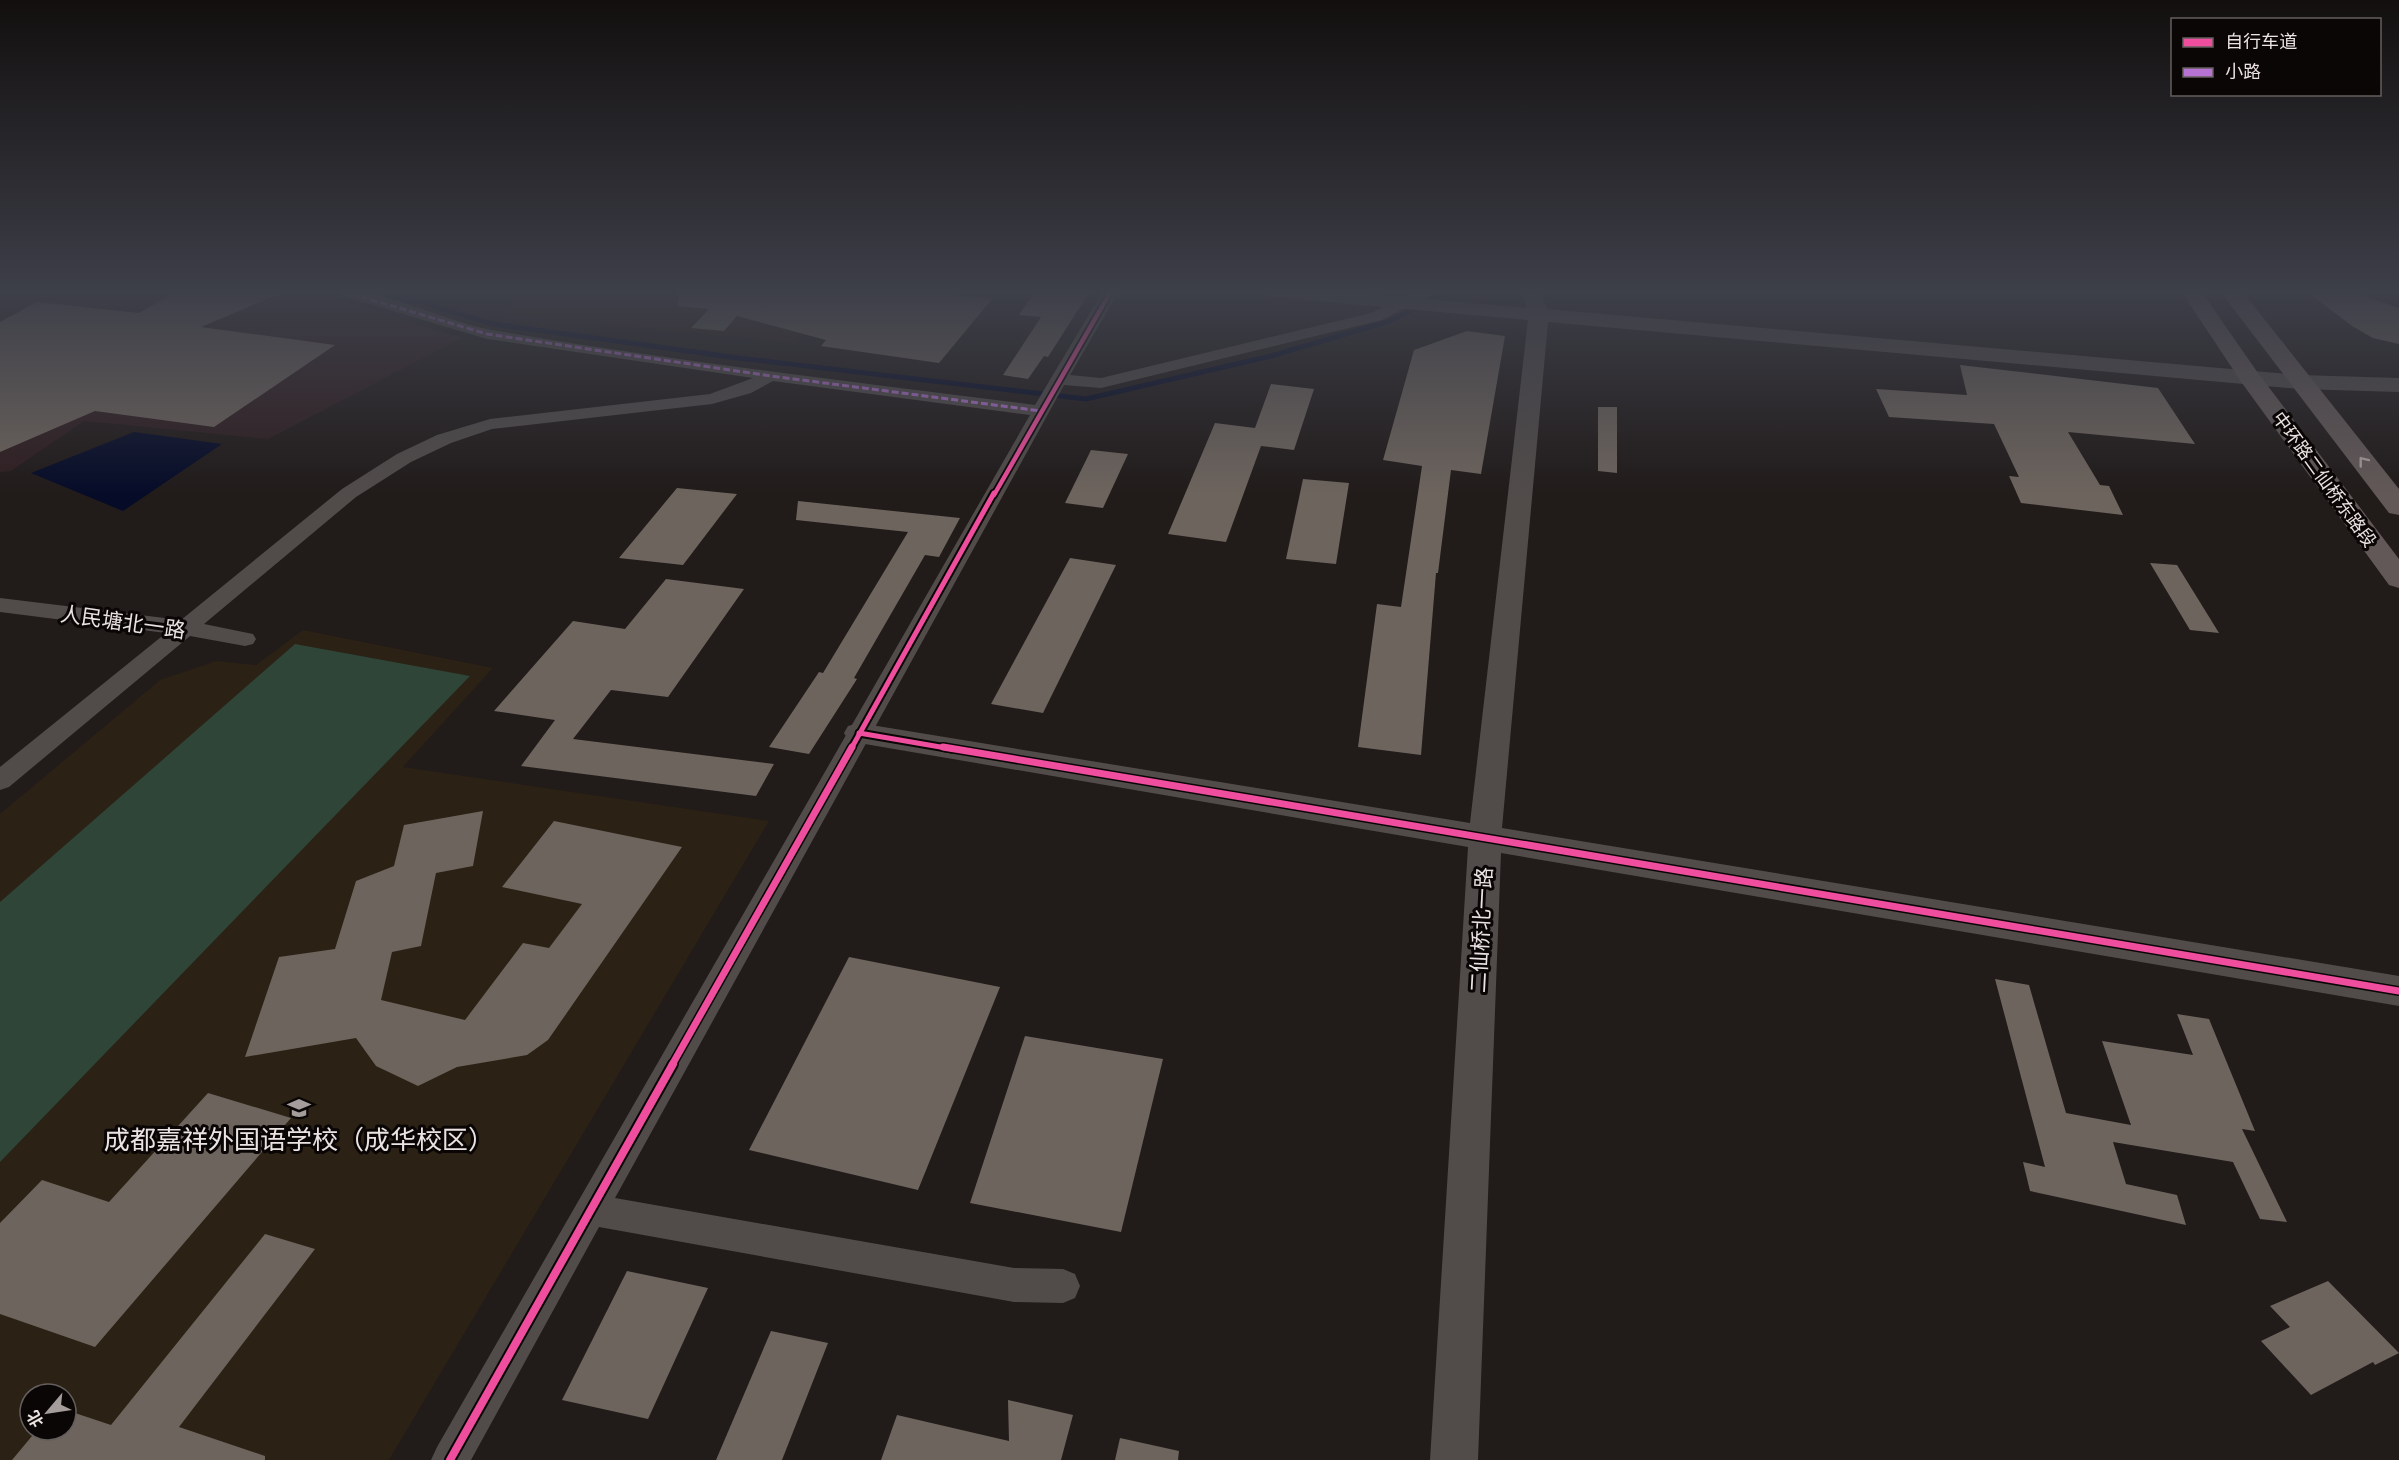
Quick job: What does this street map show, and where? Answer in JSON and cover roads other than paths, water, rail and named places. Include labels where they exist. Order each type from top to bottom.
[{"type":"main road","name":"中环路二仙桥东路段","points":[[2237,359],[2399,579]]},
{"type":"main road","name":"中环路二仙桥东路段","points":[[2283,359],[2399,507]]},
{"type":"street","points":[[657,359],[771,376],[1050,395],[1200,359]]},
{"type":"street","points":[[450,1460],[1071,359]]},
{"type":"street","name":"二仙桥北一路","points":[[1454,1460],[1485,838],[1531,359]]},
{"type":"street","points":[[2135,359],[2399,385]]},
{"type":"street","points":[[2294,373],[2399,368]]},
{"type":"street","points":[[0,781],[349,493],[404,458],[444,439],[490,424],[712,399],[745,389],[771,376]]},
{"type":"street","name":"人民塘北一路","points":[[0,605],[184,628],[245,639]]},
{"type":"street","points":[[859,733],[2399,991]]},
{"type":"street","points":[[591,1210],[1014,1285],[1064,1286]]},
{"type":"water","points":[[134,432],[222,444],[123,511],[31,473]]},
{"type":"waterway","points":[[748,359],[1086,399],[1258,359]]},
{"type":"place","name":"成都嘉祥外国语学校（成华校区）","points":[[299,1108]]}]
